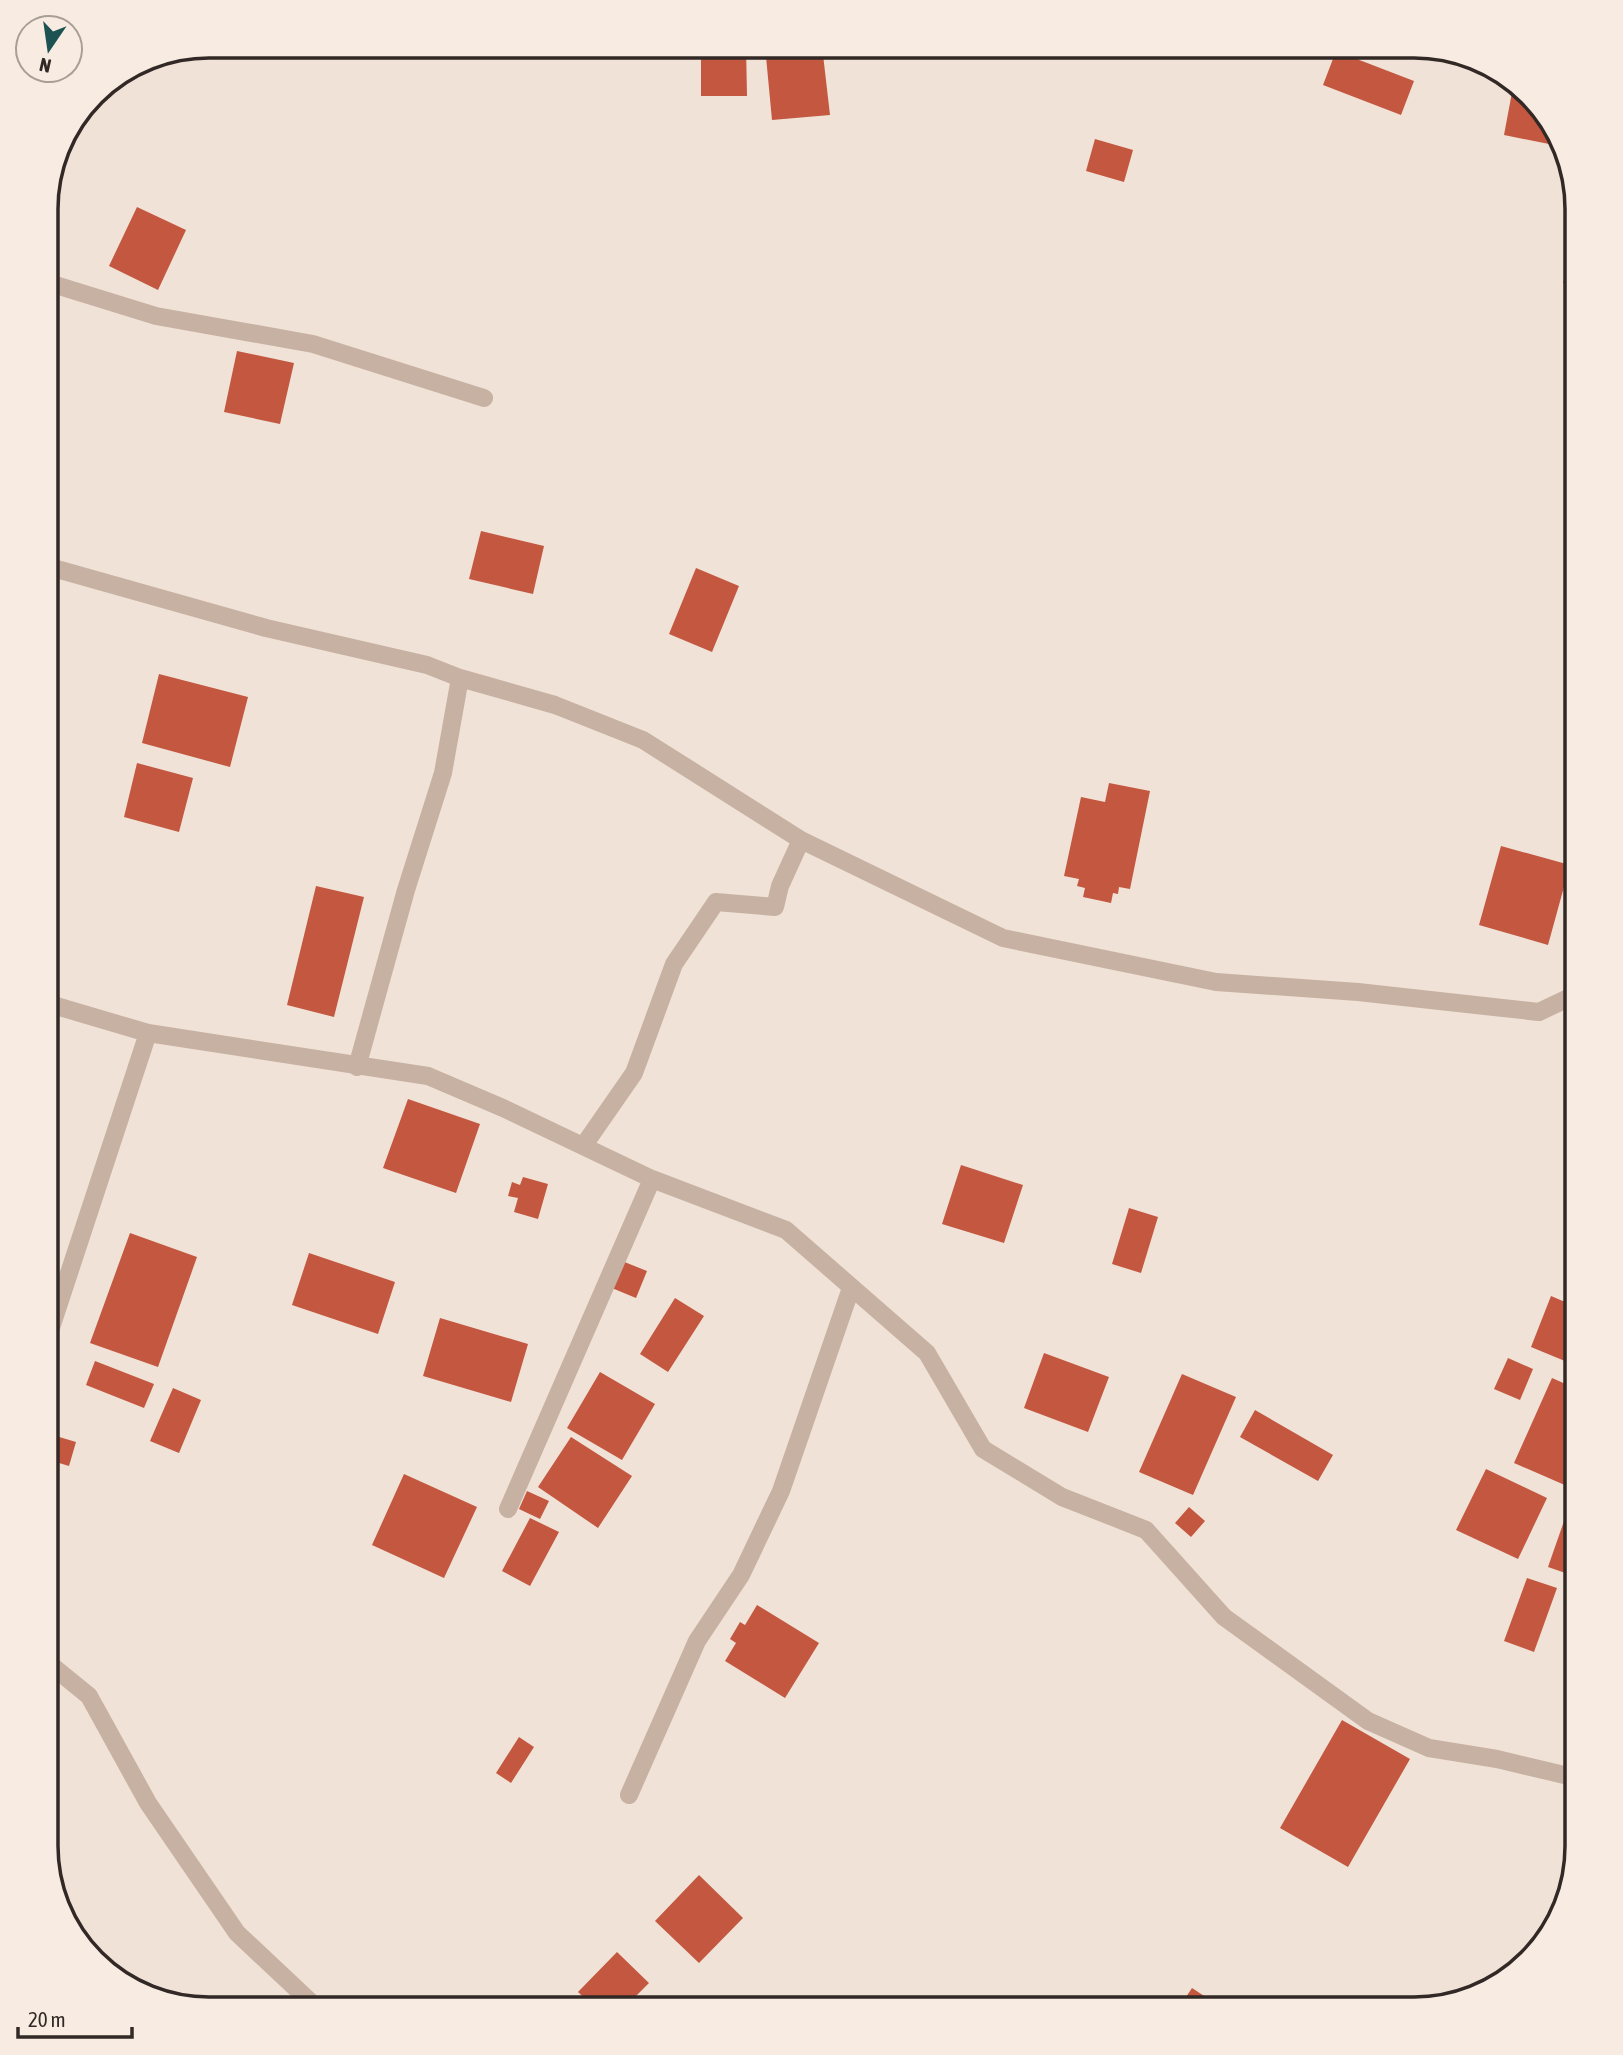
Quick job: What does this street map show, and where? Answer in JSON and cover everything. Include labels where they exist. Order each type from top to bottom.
[{"type":"street","points":[[58,286],[156,316],[313,344],[484,398]]},
{"type":"street","points":[[58,569],[266,628],[427,665],[460,678],[555,705],[643,740],[801,840],[1003,938],[1216,982],[1358,992],[1539,1012],[1565,1000]]},
{"type":"street","points":[[358,1067],[406,890],[443,773],[460,678]]},
{"type":"street","points":[[584,1145],[634,1073],[674,964],[716,902],[775,907],[780,886],[801,840]]},
{"type":"street","points":[[58,1007],[148,1033],[428,1076],[584,1145],[652,1179],[786,1230],[927,1353],[982,1449],[1062,1497],[1146,1530],[1224,1617],[1368,1721],[1429,1748],[1497,1759],[1565,1775]]},
{"type":"street","points":[[58,1307],[148,1033]]},
{"type":"street","points":[[508,1509],[652,1179]]},
{"type":"street","points":[[629,1795],[697,1641],[741,1575],[782,1491],[851,1288]]},
{"type":"street","points":[[58,1671],[89,1696],[148,1803],[237,1933],[304,1997]]},
{"type":"building","points":[[701,58],[746,58],[747,96],[701,96]]},
{"type":"building","points":[[766,58],[823,58],[830,115],[772,120]]},
{"type":"building","points":[[1333,58],[1354,58],[1414,81],[1401,115],[1323,85]]},
{"type":"building","points":[[1512,93],[1528,109],[1551,144],[1504,135]]},
{"type":"building","points":[[1095,139],[1133,150],[1124,182],[1086,171]]},
{"type":"building","points":[[137,207],[186,230],[158,290],[109,266]]},
{"type":"building","points":[[237,351],[294,363],[280,424],[224,412]]},
{"type":"building","points":[[481,531],[544,546],[533,594],[469,579]]},
{"type":"building","points":[[696,568],[739,586],[712,652],[669,634]]},
{"type":"building","points":[[159,674],[248,697],[230,767],[142,743]]},
{"type":"building","points":[[137,763],[193,778],[179,832],[124,817]]},
{"type":"building","points":[[1109,783],[1150,791],[1130,889],[1119,887],[1118,894],[1113,893],[1111,903],[1083,897],[1085,888],[1077,886],[1079,879],[1064,876],[1081,797],[1105,802]]},
{"type":"building","points":[[1501,846],[1565,864],[1565,883],[1548,945],[1479,925]]},
{"type":"building","points":[[316,886],[364,897],[334,1017],[287,1005]]},
{"type":"building","points":[[408,1099],[480,1124],[456,1193],[383,1168]]},
{"type":"building","points":[[961,1165],[1023,1185],[1004,1243],[942,1224]]},
{"type":"building","points":[[523,1177],[548,1184],[538,1219],[514,1212],[518,1198],[508,1196],[512,1182],[520,1185]]},
{"type":"building","points":[[1129,1208],[1158,1217],[1141,1273],[1112,1264]]},
{"type":"building","points":[[130,1233],[197,1257],[158,1367],[90,1343]]},
{"type":"building","points":[[309,1253],[395,1282],[378,1334],[292,1305]]},
{"type":"building","points":[[617,1259],[647,1271],[636,1298],[607,1286]]},
{"type":"building","points":[[1551,1296],[1565,1302],[1565,1361],[1531,1347]]},
{"type":"building","points":[[675,1298],[704,1316],[668,1372],[640,1354]]},
{"type":"building","points":[[440,1318],[528,1344],[511,1402],[423,1376]]},
{"type":"building","points":[[1044,1353],[1109,1377],[1088,1432],[1024,1408]]},
{"type":"building","points":[[1508,1358],[1533,1369],[1520,1400],[1494,1389]]},
{"type":"building","points":[[95,1361],[154,1384],[144,1408],[86,1385]]},
{"type":"building","points":[[600,1372],[655,1404],[622,1460],[567,1428]]},
{"type":"building","points":[[1182,1374],[1236,1397],[1193,1495],[1139,1472]]},
{"type":"building","points":[[1552,1378],[1565,1384],[1565,1485],[1514,1463]]},
{"type":"building","points":[[173,1388],[201,1400],[179,1453],[150,1441]]},
{"type":"building","points":[[1255,1410],[1333,1455],[1318,1481],[1240,1437]]},
{"type":"building","points":[[58,1437],[76,1442],[69,1466],[58,1463]]},
{"type":"building","points":[[571,1437],[632,1476],[598,1528],[538,1487]]},
{"type":"building","points":[[1486,1469],[1547,1498],[1518,1559],[1456,1530]]},
{"type":"building","points":[[404,1474],[477,1507],[444,1578],[372,1545]]},
{"type":"building","points":[[527,1491],[549,1501],[540,1519],[519,1509]]},
{"type":"building","points":[[1189,1507],[1205,1521],[1191,1537],[1175,1523]]},
{"type":"building","points":[[530,1518],[559,1532],[530,1586],[502,1571]]},
{"type":"building","points":[[1565,1518],[1565,1573],[1548,1567]]},
{"type":"building","points":[[1527,1578],[1557,1588],[1534,1652],[1504,1641]]},
{"type":"building","points":[[757,1605],[819,1643],[785,1698],[725,1661],[736,1643],[730,1639],[740,1622],[745,1625]]},
{"type":"building","points":[[1342,1720],[1410,1759],[1348,1867],[1280,1828]]},
{"type":"building","points":[[519,1737],[534,1747],[511,1783],[496,1773]]},
{"type":"building","points":[[699,1875],[743,1918],[699,1963],[655,1921]]},
{"type":"building","points":[[617,1952],[649,1983],[635,1997],[583,1997],[578,1992]]},
{"type":"building","points":[[1192,1988],[1206,1997],[1186,1997]]}]
